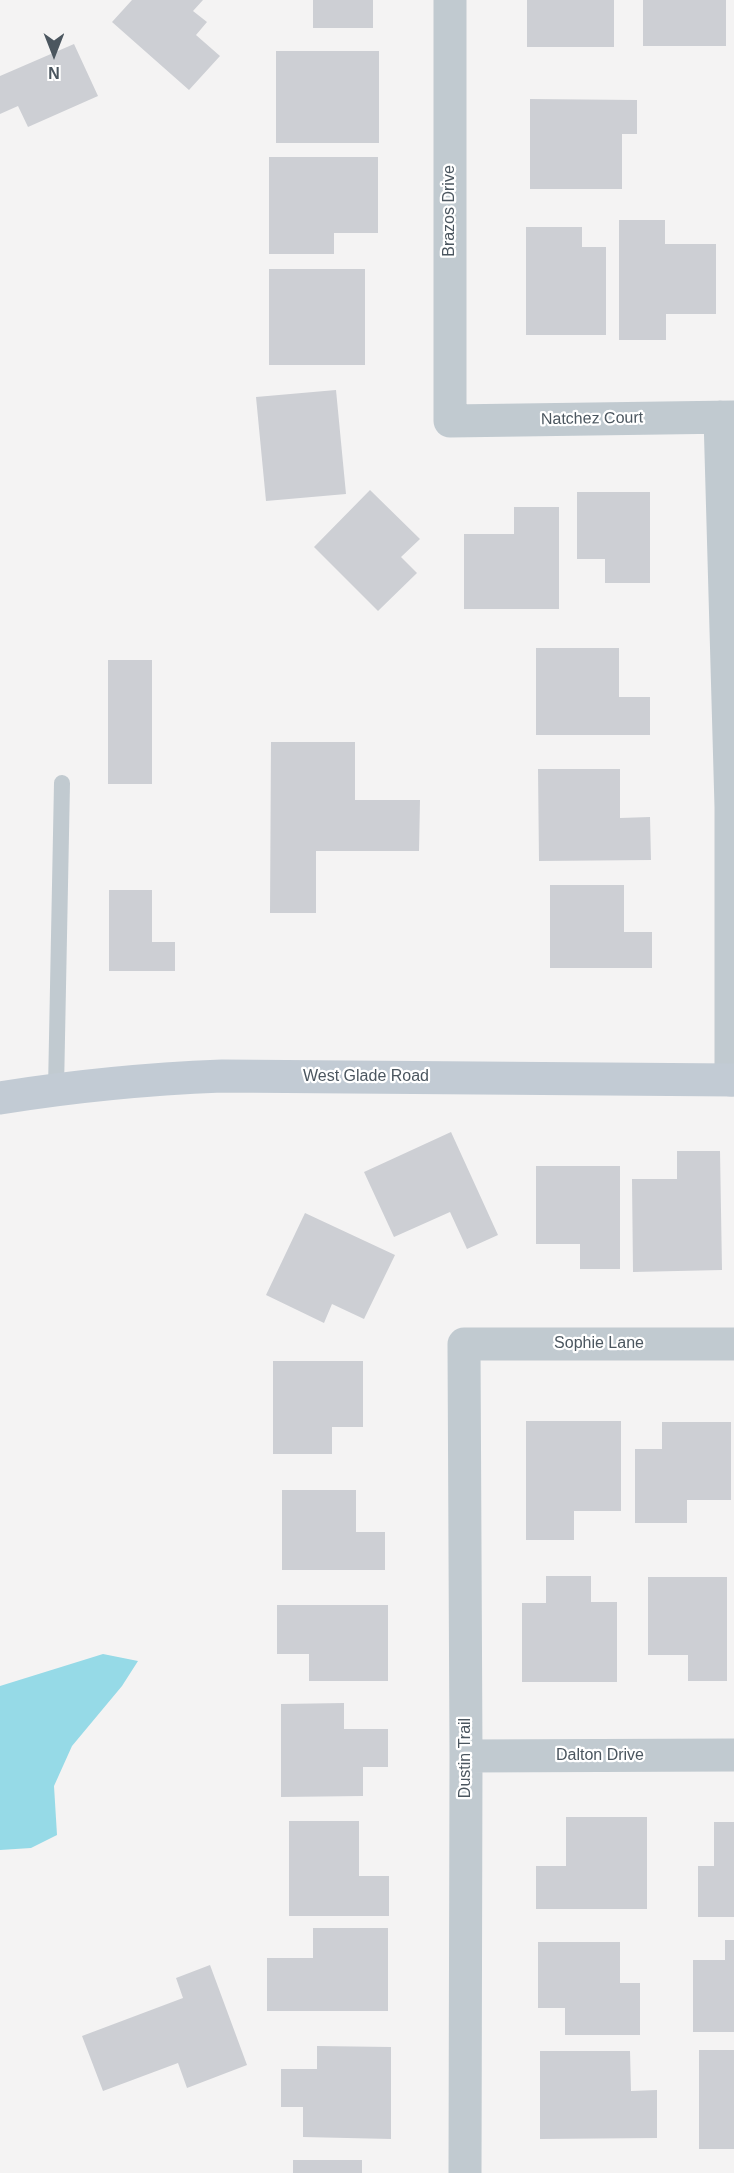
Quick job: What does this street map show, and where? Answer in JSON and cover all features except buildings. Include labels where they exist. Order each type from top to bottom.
[{"type":"main road","name":"West Glade Road","points":[[0,1098],[138,1080],[222,1076],[732,1080]]},
{"type":"street","name":"Brazos Drive","points":[[450,0],[450,421]]},
{"type":"street","name":"Natchez Court","points":[[450,421],[727,417]]},
{"type":"street","points":[[727,417],[732,1080]]},
{"type":"street","name":"Sophie Lane","points":[[464,1344],[734,1344]]},
{"type":"street","name":"Dustin Trail","points":[[464,1344],[465,2173]]},
{"type":"street","name":"Dalton Drive","points":[[466,1756],[734,1755]]},
{"type":"lane","points":[[56,1089],[62,783]]},
{"type":"water","points":[[103,1654],[138,1661],[122,1686],[72,1746],[54,1786],[57,1835],[31,1848],[0,1850],[0,1686]]}]
